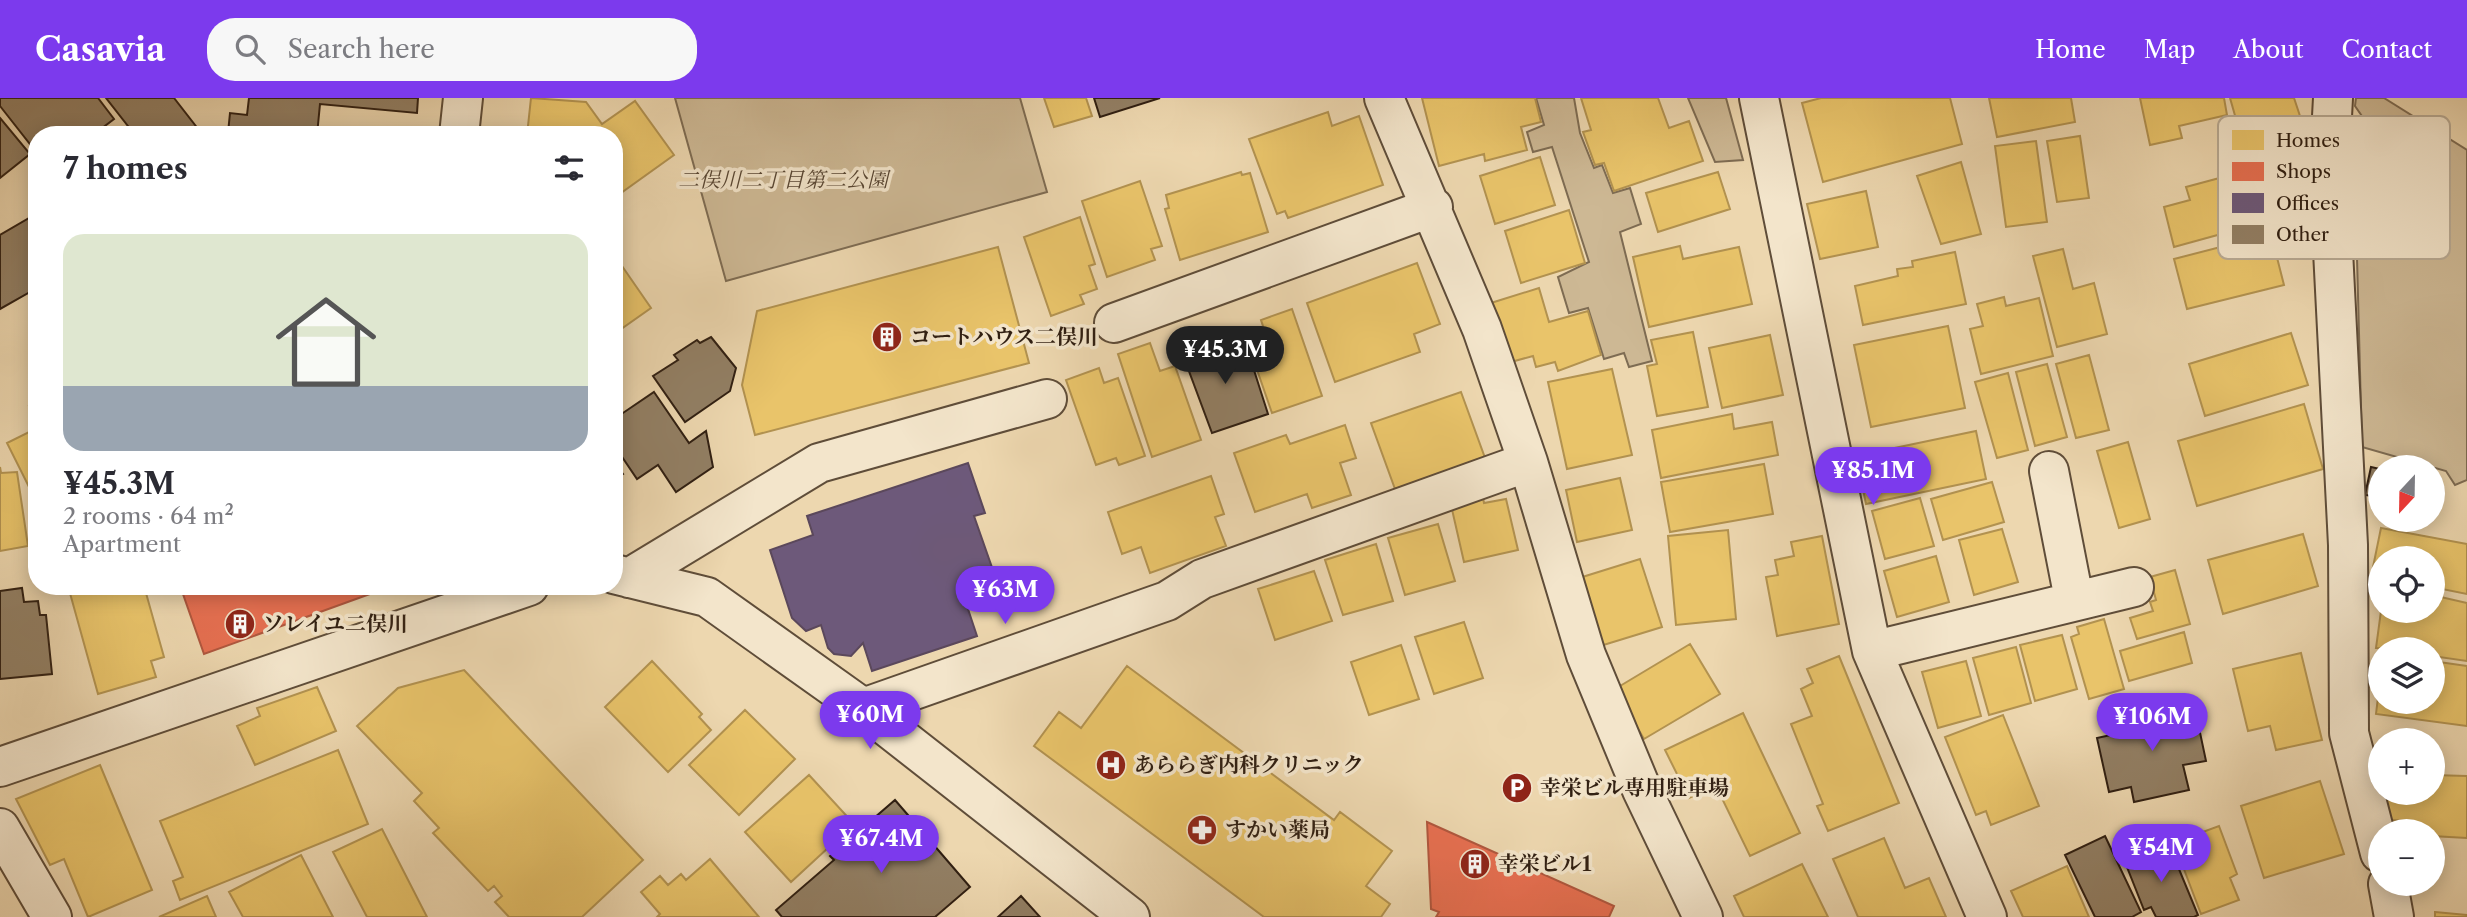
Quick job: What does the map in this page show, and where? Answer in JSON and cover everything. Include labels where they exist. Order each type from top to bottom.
[{"type":"street","points":[[460,126],[463,98]]},
{"type":"street","points":[[1384,98],[1433,207],[1482,329],[1528,462],[1586,655],[1642,790],[1703,917]]},
{"type":"street","points":[[1759,98],[1872,650],[1987,917]]},
{"type":"street","points":[[2332,116],[2333,98]]},
{"type":"street","points":[[1114,323],[1433,207]]},
{"type":"street","points":[[2333,259],[2348,545],[2349,733],[2371,819]]},
{"type":"street","points":[[623,575],[819,463],[1047,399]]},
{"type":"street","points":[[863,708],[1167,601],[1202,579],[1528,462]]},
{"type":"street","points":[[2049,471],[2074,599]]},
{"type":"street","points":[[623,576],[707,597],[863,708],[1130,917]]},
{"type":"street","points":[[1872,650],[2074,599],[2134,587]]},
{"type":"street","points":[[0,767],[489,595]]},
{"type":"street","points":[[0,828],[52,917]]},
{"type":"street","points":[[2390,896],[2394,917]]},
{"type":"green space","name":"二俣川二丁目第二公園","points":[[675,98],[1020,98],[1047,192],[726,281]]},
{"type":"green space","points":[[1536,98],[1574,98],[1580,133],[1594,168],[1602,165],[1613,193],[1630,188],[1641,224],[1620,232],[1652,361],[1629,367],[1624,353],[1604,359],[1588,308],[1569,313],[1558,277],[1589,262],[1552,147],[1533,152],[1527,132],[1544,125]]},
{"type":"green space","points":[[1688,98],[1726,98],[1743,160],[1715,162]]},
{"type":"green space","points":[[2356,98],[2384,98],[2413,116],[2362,116],[2355,106]]},
{"type":"green space","points":[[2450,139],[2467,150],[2467,480],[2455,485],[2445,471],[2445,455],[2390,455],[2362,447],[2357,259],[2450,259]]},
{"type":"building: Homes","points":[[531,98],[586,102],[602,124],[635,101],[674,155],[623,192],[623,126],[528,126]]},
{"type":"building: Homes","points":[[1044,98],[1086,98],[1092,116],[1054,127]]},
{"type":"building: Homes","points":[[1422,98],[1535,98],[1541,122],[1521,127],[1527,150],[1485,161],[1484,154],[1439,166]]},
{"type":"building: Homes","points":[[1581,98],[1658,98],[1669,128],[1689,121],[1703,161],[1614,191],[1604,163],[1595,165],[1583,132],[1591,130]]},
{"type":"building: Homes","points":[[1821,98],[1950,98],[1962,144],[1823,182],[1802,103]]},
{"type":"building: Homes","points":[[1989,98],[2071,98],[2075,122],[1997,137]]},
{"type":"building: Homes","points":[[2140,98],[2224,98],[2227,115],[2179,126],[2182,138],[2150,145]]},
{"type":"building: Homes","points":[[2230,98],[2294,98],[2300,116],[2235,116]]},
{"type":"building: Homes","points":[[1328,112],[1332,126],[1359,116],[1383,185],[1288,218],[1285,211],[1277,214],[1249,139]]},
{"type":"building: Homes","points":[[2080,136],[2089,198],[2057,202],[2047,141]]},
{"type":"building: Homes","points":[[2036,141],[2047,222],[2006,227],[1995,146]]},
{"type":"building: Homes","points":[[1540,157],[1555,205],[1495,224],[1480,176]]},
{"type":"building: Homes","points":[[1961,162],[1981,234],[1941,244],[1917,176]]},
{"type":"building: Homes","points":[[1241,172],[1242,175],[1250,173],[1268,232],[1180,260],[1165,209],[1169,208],[1166,195]]},
{"type":"building: Homes","points":[[1718,172],[1730,209],[1658,232],[1646,193]]},
{"type":"building: Homes","points":[[2218,178],[2218,235],[2174,247],[2164,207],[2190,200],[2186,187]]},
{"type":"building: Homes","points":[[1140,181],[1162,246],[1151,249],[1155,260],[1107,277],[1082,201]]},
{"type":"building: Homes","points":[[1866,191],[1878,247],[1820,259],[1807,204]]},
{"type":"building: Homes","points":[[1569,210],[1585,263],[1521,283],[1505,231]]},
{"type":"building: Homes","points":[[1080,217],[1095,264],[1089,266],[1097,289],[1080,295],[1084,304],[1051,316],[1024,237]]},
{"type":"building: Homes","points":[[1680,246],[1683,259],[1739,247],[1752,304],[1649,327],[1633,257]]},
{"type":"building: Homes","name":"コートハウス二俣川","points":[[998,247],[1029,363],[755,435],[742,385],[757,311]]},
{"type":"building: Homes","points":[[2218,248],[2218,259],[2277,259],[2284,285],[2187,309],[2174,259]]},
{"type":"building: Homes","points":[[2063,249],[2073,289],[2094,283],[2107,334],[2057,347],[2033,256]]},
{"type":"building: Homes","points":[[1955,252],[1966,304],[1863,325],[1855,286],[1898,276],[1897,269],[1913,267],[1912,261]]},
{"type":"building: Homes","points":[[1417,263],[1440,324],[1414,334],[1420,352],[1335,382],[1307,303]]},
{"type":"building: Homes","points":[[623,267],[651,308],[623,328]]},
{"type":"building: Homes","points":[[1539,288],[1549,322],[1588,311],[1601,355],[1558,371],[1555,362],[1536,367],[1533,356],[1511,362],[1491,303]]},
{"type":"building: Homes","points":[[2004,297],[2006,306],[2039,298],[2053,356],[1981,374],[1970,329],[1983,326],[1977,304]]},
{"type":"building: Homes","points":[[1292,309],[1322,396],[1272,413],[1254,361],[1273,356],[1261,320]]},
{"type":"building: Homes","points":[[1948,326],[1965,408],[1871,427],[1854,345]]},
{"type":"building: Homes","points":[[1693,332],[1708,407],[1657,416],[1647,366],[1657,364],[1651,340]]},
{"type":"building: Homes","points":[[2291,333],[2308,385],[2205,416],[2189,364]]},
{"type":"building: Homes","points":[[1770,335],[1783,395],[1722,408],[1709,348]]},
{"type":"building: Homes","points":[[1150,343],[1160,371],[1175,366],[1201,440],[1152,457],[1118,354]]},
{"type":"building: Homes","points":[[2089,355],[2109,430],[2076,438],[2056,364]]},
{"type":"building: Homes","points":[[2047,364],[2067,437],[2035,446],[2016,372]]},
{"type":"building: Homes","points":[[1099,368],[1104,383],[1118,378],[1145,456],[1119,465],[1116,458],[1096,465],[1066,380]]},
{"type":"building: Homes","points":[[1612,369],[1632,455],[1567,469],[1548,382]]},
{"type":"building: Homes","points":[[2008,373],[2028,450],[1997,458],[1975,382]]},
{"type":"building: Homes","points":[[1461,392],[1485,458],[1395,489],[1371,423]]},
{"type":"building: Homes","points":[[2304,404],[2323,469],[2197,506],[2178,441]]},
{"type":"building: Homes","points":[[1732,414],[1734,429],[1772,422],[1778,455],[1661,478],[1652,430]]},
{"type":"building: Homes","points":[[1345,425],[1356,458],[1340,463],[1351,495],[1312,508],[1307,494],[1255,512],[1234,453],[1286,435],[1290,444]]},
{"type":"building: Homes","points":[[1976,431],[1986,479],[1866,504],[1856,456]]},
{"type":"building: Homes","points":[[28,432],[28,485],[7,443]]},
{"type":"building: Homes","points":[[2128,442],[2150,519],[2119,528],[2097,451]]},
{"type":"building: Homes","points":[[1764,464],[1773,514],[1670,532],[1661,482]]},
{"type":"building: Homes","points":[[0,467],[1,473],[17,472],[28,546],[0,551]]},
{"type":"building: Homes","points":[[1211,476],[1224,514],[1215,517],[1226,546],[1150,573],[1141,547],[1122,554],[1108,512]]},
{"type":"building: Homes","points":[[1620,478],[1632,530],[1577,542],[1566,490]]},
{"type":"building: Homes","points":[[1992,482],[2004,522],[1943,540],[1931,499]]},
{"type":"building: Homes","points":[[1483,498],[1484,503],[1506,499],[1518,550],[1464,562],[1451,505]]},
{"type":"building: Homes","points":[[1920,498],[1934,546],[1885,559],[1872,511]]},
{"type":"building: Homes","points":[[1438,524],[1455,581],[1405,595],[1388,538]]},
{"type":"building: Homes","points":[[2002,529],[2018,582],[1974,595],[1959,540]]},
{"type":"building: Homes","points":[[1728,530],[1736,619],[1676,625],[1668,536]]},
{"type":"building: Homes","points":[[2380,532],[2402,532],[2467,544],[2467,594],[2445,590],[2445,546],[2377,546]]},
{"type":"building: Homes","points":[[2303,534],[2318,586],[2223,614],[2208,560]]},
{"type":"building: Homes","points":[[1822,536],[1839,624],[1777,636],[1766,577],[1778,575],[1775,560],[1794,556],[1791,542]]},
{"type":"building: Homes","points":[[1376,544],[1393,601],[1343,615],[1325,560]]},
{"type":"building: Homes","points":[[1936,556],[1949,602],[1897,617],[1884,571]]},
{"type":"building: Homes","points":[[1640,559],[1662,627],[1597,647],[1576,579]]},
{"type":"building: Homes","points":[[2175,570],[2190,624],[2137,639],[2130,618],[2153,611],[2150,602],[2156,600],[2150,577]]},
{"type":"building: Homes","points":[[1314,571],[1332,621],[1275,640],[1258,589]]},
{"type":"building: Homes","points":[[70,595],[147,595],[164,657],[151,661],[156,677],[98,694]]},
{"type":"building: Homes","points":[[2445,598],[2467,603],[2467,661],[2445,658],[2445,637],[2377,637],[2379,623],[2445,623]]},
{"type":"building: Homes","points":[[2104,619],[2124,689],[2089,699],[2071,637],[2079,634],[2077,627]]},
{"type":"building: Homes","points":[[1464,622],[1483,678],[1434,694],[1415,637]]},
{"type":"building: Homes","points":[[2184,632],[2192,663],[2129,681],[2120,651]]},
{"type":"building: Homes","points":[[2062,635],[2077,689],[2035,701],[2020,645]]},
{"type":"building: Homes","points":[[1690,644],[1720,694],[1644,739],[1615,689]]},
{"type":"building: Homes","points":[[1401,645],[1419,699],[1369,715],[1351,662]]},
{"type":"building: Homes","points":[[2016,647],[2031,703],[1989,715],[1973,658]]},
{"type":"building: Homes","points":[[2301,653],[2322,740],[2276,750],[2270,726],[2248,731],[2233,669]]},
{"type":"building: Homes","points":[[1839,656],[1899,803],[1828,831],[1817,806],[1823,804],[1791,724],[1812,716],[1801,689],[1813,683],[1807,669]]},
{"type":"building: Homes","points":[[652,661],[702,714],[699,717],[711,730],[668,772],[605,707]]},
{"type":"building: Homes","points":[[1966,661],[1981,716],[1938,728],[1922,672]]},
{"type":"building: Homes","points":[[2445,663],[2467,666],[2467,726],[2376,714],[2445,714]]},
{"type":"building: Homes","points":[[1127,666],[1334,820],[1340,812],[1392,851],[1366,886],[1390,904],[1381,917],[1264,917],[1034,746],[1059,712],[1081,728]]},
{"type":"building: Homes","points":[[464,670],[643,860],[582,917],[509,917],[495,902],[502,896],[494,886],[488,891],[433,833],[439,828],[414,801],[422,793],[357,726],[398,688]]},
{"type":"building: Homes","points":[[317,687],[336,731],[255,765],[237,726],[260,716],[257,708]]},
{"type":"building: Homes","points":[[745,710],[795,759],[739,815],[689,765]]},
{"type":"building: Homes","points":[[1743,713],[1800,833],[1750,856],[1716,786],[1689,798],[1665,750]]},
{"type":"building: Homes","points":[[2003,715],[2039,806],[1991,825],[1986,811],[1976,815],[1945,737]]},
{"type":"building: Homes","points":[[338,750],[368,824],[180,900],[173,881],[183,877],[160,821]]},
{"type":"building: Homes","points":[[100,765],[152,890],[88,917],[64,859],[50,865],[16,799]]},
{"type":"building: Homes","points":[[809,775],[854,824],[791,882],[745,832]]},
{"type":"building: Homes","points":[[2445,775],[2467,776],[2467,838],[2445,837],[2445,819],[2386,819],[2387,805],[2445,805]]},
{"type":"building: Homes","points":[[2320,781],[2344,854],[2264,878],[2241,806]]},
{"type":"building: Homes","points":[[2219,826],[2237,874],[2230,878],[2239,900],[2201,914],[2182,864],[2186,862],[2178,841]]},
{"type":"building: Homes","points":[[382,829],[427,917],[367,917],[333,852]]},
{"type":"building: Homes","points":[[1884,838],[1905,888],[1929,878],[1946,917],[1858,917],[1833,859]]},
{"type":"building: Homes","points":[[301,855],[333,917],[243,917],[229,892]]},
{"type":"building: Homes","points":[[710,859],[759,917],[657,917],[660,914],[641,892],[660,876],[668,885],[681,874],[686,880]]},
{"type":"building: Homes","points":[[1802,864],[1828,917],[1744,917],[1734,896]]},
{"type":"building: Homes","points":[[2067,866],[2089,917],[2023,917],[2011,891]]},
{"type":"building: Homes","points":[[207,896],[216,917],[159,917]]},
{"type":"building: Homes","points":[[2435,912],[2467,915],[2467,917],[2435,917]]},
{"type":"building: Shops","name":"ソレイユ二俣川","points":[[183,595],[367,595],[204,654]]},
{"type":"building: Shops","name":"幸栄ビル1","points":[[1427,822],[1614,906],[1609,917],[1436,917],[1439,912],[1431,909]]},
{"type":"building: Offices","points":[[968,463],[985,513],[974,516],[996,579],[962,591],[977,636],[872,671],[863,643],[851,656],[834,654],[828,648],[821,625],[806,631],[792,618],[770,550],[813,535],[807,516]]},
{"type":"building: Other","points":[[0,98],[98,98],[114,119],[105,126],[28,126],[28,142],[0,106]]},
{"type":"building: Other","points":[[106,98],[174,98],[196,126],[128,126]]},
{"type":"building: Other","points":[[249,98],[418,98],[417,113],[320,104],[318,126],[229,126],[230,113],[247,115]]},
{"type":"building: Other","points":[[1094,98],[1160,98],[1100,117]]},
{"type":"building: Other","points":[[0,118],[28,152],[28,156],[0,178]]},
{"type":"building: Other","points":[[28,219],[28,293],[0,309],[0,235]]},
{"type":"building: Other","points":[[711,337],[736,368],[730,391],[685,422],[653,376],[678,360],[674,355],[697,340],[700,343]]},
{"type":"building: Other","points":[[1220,342],[1222,349],[1238,343],[1246,366],[1252,364],[1268,414],[1212,433],[1183,355]]},
{"type":"building: Other","points":[[654,392],[689,443],[706,431],[713,467],[676,492],[658,465],[637,479],[623,458],[623,413]]},
{"type":"building: Other","points":[[22,588],[24,602],[38,601],[40,615],[46,615],[52,674],[0,679],[0,591]]},
{"type":"building: Other","points":[[2185,704],[2189,724],[2198,723],[2206,761],[2183,765],[2189,790],[2134,802],[2131,787],[2109,792],[2097,738],[2120,733],[2116,718]]},
{"type":"building: Other","points":[[895,800],[970,887],[935,917],[782,917],[776,910],[834,860],[830,856]]},
{"type":"building: Other","points":[[2105,836],[2141,912],[2132,917],[2095,917],[2065,855]]},
{"type":"building: Other","points":[[2169,845],[2198,915],[2194,917],[2156,917],[2151,907],[2144,910],[2125,862]]},
{"type":"building: Other","points":[[1021,896],[1040,917],[998,917]]},
{"type":"place","name":"コートハウス二俣川","points":[[887,337]]},
{"type":"place","name":"ソレイユ二俣川","points":[[240,624]]},
{"type":"place","name":"あららぎ内科クリニック","points":[[1111,765]]},
{"type":"place","name":"幸栄ビル専用駐車場","points":[[1517,788]]},
{"type":"place","name":"すかい薬局","points":[[1202,830]]},
{"type":"place","name":"幸栄ビル1","points":[[1475,864]]}]
